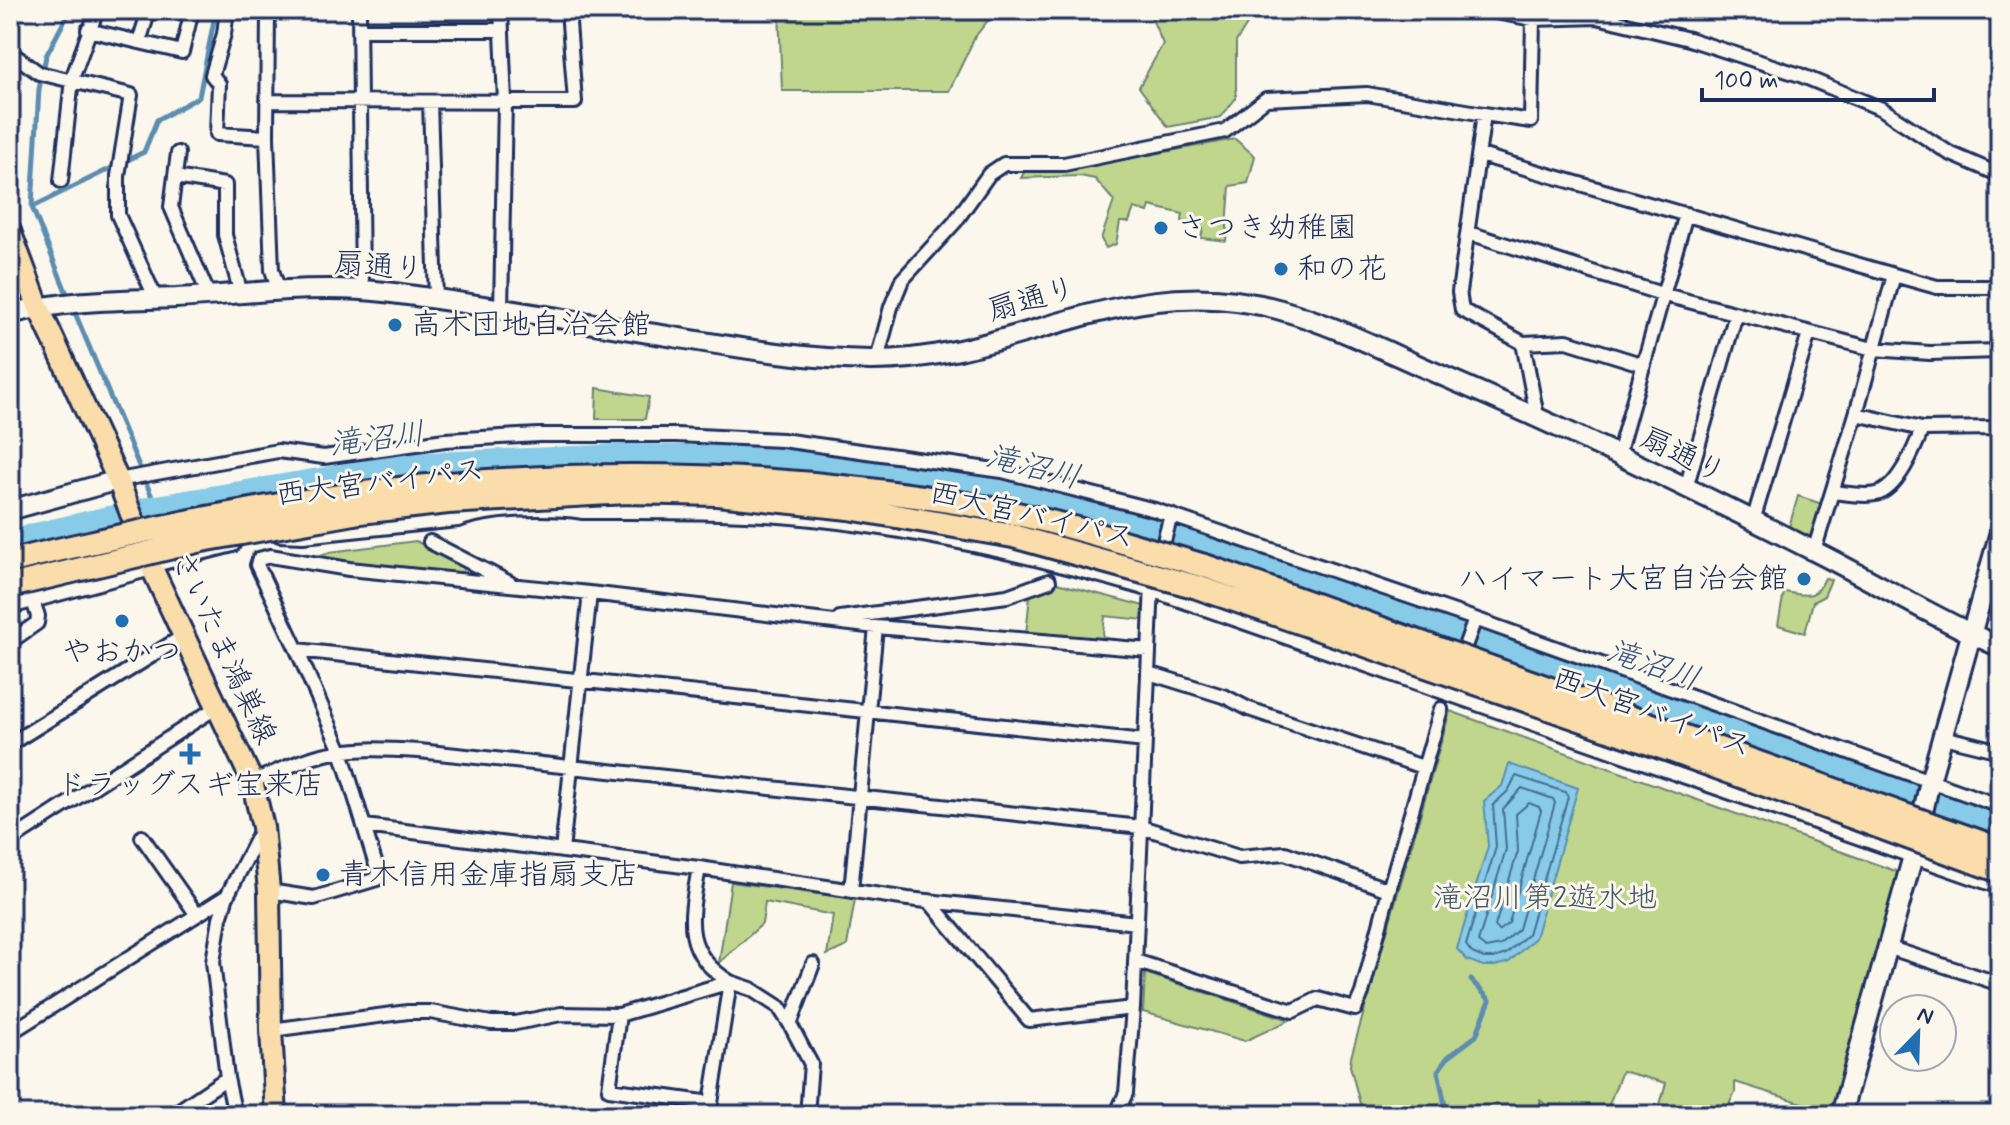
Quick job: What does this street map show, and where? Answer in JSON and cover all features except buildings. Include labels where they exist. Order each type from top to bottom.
[{"type":"highway","name":"西大宮バイパス","points":[[10,562],[221,514],[377,489],[474,480],[703,476],[834,486],[979,507],[1088,533],[1208,567],[2000,849]]},
{"type":"highway","name":"西大宮バイパス","points":[[10,586],[202,540],[360,512],[448,502],[627,492],[717,494],[849,508],[1013,536],[1197,587],[1673,751],[2000,871]]},
{"type":"main road","name":"さいたま鴻巣線","points":[[10,231],[38,306],[120,485],[151,566],[252,781],[263,827],[269,891],[276,1115]]},
{"type":"street","points":[[61,181],[72,79],[97,10]]},
{"type":"street","points":[[139,42],[149,10]]},
{"type":"street","points":[[88,30],[182,52],[192,10]]},
{"type":"street","points":[[227,10],[224,34],[212,75],[219,84],[217,134],[267,137]]},
{"type":"street","points":[[268,10],[267,137],[272,270],[279,291]]},
{"type":"street","points":[[359,10],[362,290]]},
{"type":"street","points":[[501,10],[505,101],[501,310]]},
{"type":"street","points":[[267,101],[575,102],[569,23],[573,10]]},
{"type":"street","points":[[1485,10],[1533,19],[1597,17],[1689,39],[1800,75],[1882,109],[1949,153],[2000,175]]},
{"type":"street","points":[[1597,17],[1619,10]]},
{"type":"street","points":[[877,360],[891,307],[902,280],[955,222],[989,174],[1004,164],[1064,164],[1225,131],[1266,99],[1367,94],[1531,121],[1533,19]]},
{"type":"street","points":[[359,30],[502,30]]},
{"type":"street","points":[[10,52],[39,73],[131,95],[118,176],[118,215],[156,299]]},
{"type":"street","points":[[430,102],[436,300]]},
{"type":"street","points":[[1484,114],[1459,292],[1462,310],[1523,343],[1567,341],[1644,365]]},
{"type":"street","points":[[178,153],[171,207],[209,296]]},
{"type":"street","points":[[1480,155],[1937,287],[2000,287]]},
{"type":"street","points":[[175,177],[225,185],[225,235],[241,294]]},
{"type":"street","points":[[1618,455],[1686,214]]},
{"type":"street","points":[[1469,233],[1665,295],[1873,349],[1930,353],[2000,351]]},
{"type":"street","points":[[1814,551],[1894,275]]},
{"type":"street","name":"扇通り","points":[[10,314],[38,306],[279,291],[362,290],[791,357],[877,360],[919,357],[965,348],[1145,301],[1187,297],[1225,299],[1285,311],[1328,326],[1537,416],[1814,551],[2000,647]]},
{"type":"street","points":[[1686,488],[1736,314]]},
{"type":"street","points":[[1753,521],[1809,333]]},
{"type":"street","points":[[1523,343],[1537,416]]},
{"type":"street","points":[[1856,414],[1922,429],[2000,428]]},
{"type":"street","points":[[1832,492],[1877,495],[1891,486],[1913,453],[1922,429]]},
{"type":"street","points":[[10,510],[278,451],[324,457],[445,440],[539,435],[782,440],[1002,471],[1171,515],[1475,620],[1929,784],[2000,806]]},
{"type":"street","points":[[10,604],[281,534],[303,536],[458,520],[474,514],[562,509],[583,512],[714,513],[793,517],[904,532],[1012,552],[1151,590],[2000,887]]},
{"type":"street","points":[[1116,1115],[1126,1093],[1133,1008],[1151,590],[1171,515]]},
{"type":"street","points":[[1841,1115],[2000,532]]},
{"type":"street","points":[[430,542],[517,586]]},
{"type":"street","points":[[269,891],[314,898],[377,879],[378,872],[341,751],[257,565],[259,559],[270,556],[349,569],[590,593],[876,627],[1149,650]]},
{"type":"street","points":[[821,620],[1007,596],[1049,581]]},
{"type":"street","points":[[562,851],[590,593]]},
{"type":"street","points":[[10,642],[37,623],[32,598]]},
{"type":"street","points":[[1447,693],[1475,620]]},
{"type":"street","points":[[851,891],[876,627]]},
{"type":"street","points":[[10,744],[185,635]]},
{"type":"street","points":[[297,650],[1145,741]]},
{"type":"street","points":[[1149,673],[1423,767]]},
{"type":"street","points":[[10,841],[217,707]]},
{"type":"street","points":[[1135,961],[1293,1011],[1318,999],[1355,1009],[1441,709]]},
{"type":"street","points":[[1943,737],[2000,751]]},
{"type":"street","points":[[252,781],[316,757],[341,751],[384,749],[1141,827],[1239,857],[1285,853],[1389,890]]},
{"type":"street","points":[[365,826],[929,901],[1137,923]]},
{"type":"street","points":[[235,1115],[227,1078],[213,962],[227,896],[263,827]]},
{"type":"street","points":[[142,837],[197,915]]},
{"type":"street","points":[[699,868],[692,903],[691,937],[700,957],[711,970],[730,982],[751,989],[779,1007],[811,1064],[807,1115]]},
{"type":"street","points":[[10,1033],[227,896]]},
{"type":"street","points":[[929,901],[1029,1020],[1133,1008]]},
{"type":"street","points":[[1887,947],[2000,984]]},
{"type":"street","points":[[790,1024],[813,964]]},
{"type":"street","points":[[271,1030],[408,1012],[430,1012],[491,1023],[516,1023],[561,1014],[619,1015],[730,982]]},
{"type":"street","points":[[619,1015],[609,1089],[711,1103],[730,982]]},
{"type":"street","points":[[172,1115],[227,1078]]},
{"type":"green space","points":[[779,10],[996,10],[975,37],[949,91],[782,91]]},
{"type":"green space","points":[[1148,10],[1256,10],[1236,42],[1236,98],[1221,117],[1168,127],[1139,87],[1163,44]]},
{"type":"green space","points":[[1235,139],[1255,156],[1248,183],[1230,186],[1226,241],[1201,238],[1203,229],[1182,221],[1183,214],[1150,206],[1148,212],[1134,208],[1129,222],[1120,222],[1116,244],[1106,248],[1101,239],[1114,201],[1095,179],[1080,176],[1021,178],[1026,169],[1068,170]]},
{"type":"green space","points":[[597,388],[649,397],[645,419],[596,419]]},
{"type":"green space","points":[[1798,496],[1822,504],[1814,536],[1809,537],[1789,527]]},
{"type":"green space","points":[[416,541],[464,567],[463,573],[311,558],[330,552]]},
{"type":"green space","points":[[1825,578],[1831,580],[1824,596],[1813,602],[1805,633],[1778,625],[1784,592],[1809,595]]},
{"type":"green space","points":[[1057,583],[1144,606],[1144,620],[1105,616],[1102,642],[1026,634],[1030,595],[1043,592]]},
{"type":"green space","name":"滝沼川第2遊水地","points":[[1450,711],[1898,872],[1831,1112],[1735,1082],[1735,1092],[1724,1115],[1657,1115],[1666,1083],[1622,1071],[1608,1107],[1550,1108],[1540,1100],[1540,1115],[1363,1115],[1350,1066],[1351,1057]]},
{"type":"green space","points":[[731,882],[855,899],[847,946],[827,955],[833,915],[765,902],[762,924],[719,963]]},
{"type":"green space","points":[[1145,973],[1290,1020],[1245,1041],[1143,1012]]},
{"type":"water","points":[[1509,764],[1578,788],[1535,938],[1509,962],[1483,966],[1467,960],[1457,949],[1488,846],[1484,801],[1502,786]]},
{"type":"waterway","points":[[32,206],[39,89],[46,56],[70,10]]},
{"type":"waterway","points":[[69,299],[32,207],[144,152],[157,120],[199,97],[216,10]]},
{"type":"waterway","points":[[73,308],[157,509]]},
{"type":"waterway","name":"滝沼川","points":[[10,543],[157,509],[409,467],[623,458],[748,460],[924,476],[1193,544],[2000,821]]},
{"type":"waterway","points":[[1447,1115],[1438,1071],[1448,1057],[1476,1036],[1490,1000],[1471,980]]},
{"type":"place","name":"さつき幼稚園","points":[[1161,228]]},
{"type":"place","name":"和の花","points":[[1281,269]]},
{"type":"place","name":"高木団地自治会館","points":[[395,325]]},
{"type":"place","name":"ハイマート大宮自治会館","points":[[1804,579]]},
{"type":"place","name":"やおかつ","points":[[122,621]]},
{"type":"place","name":"ドラッグスギ宝来店","points":[[190,754]]},
{"type":"place","name":"青木信用金庫指扇支店","points":[[323,875]]}]
